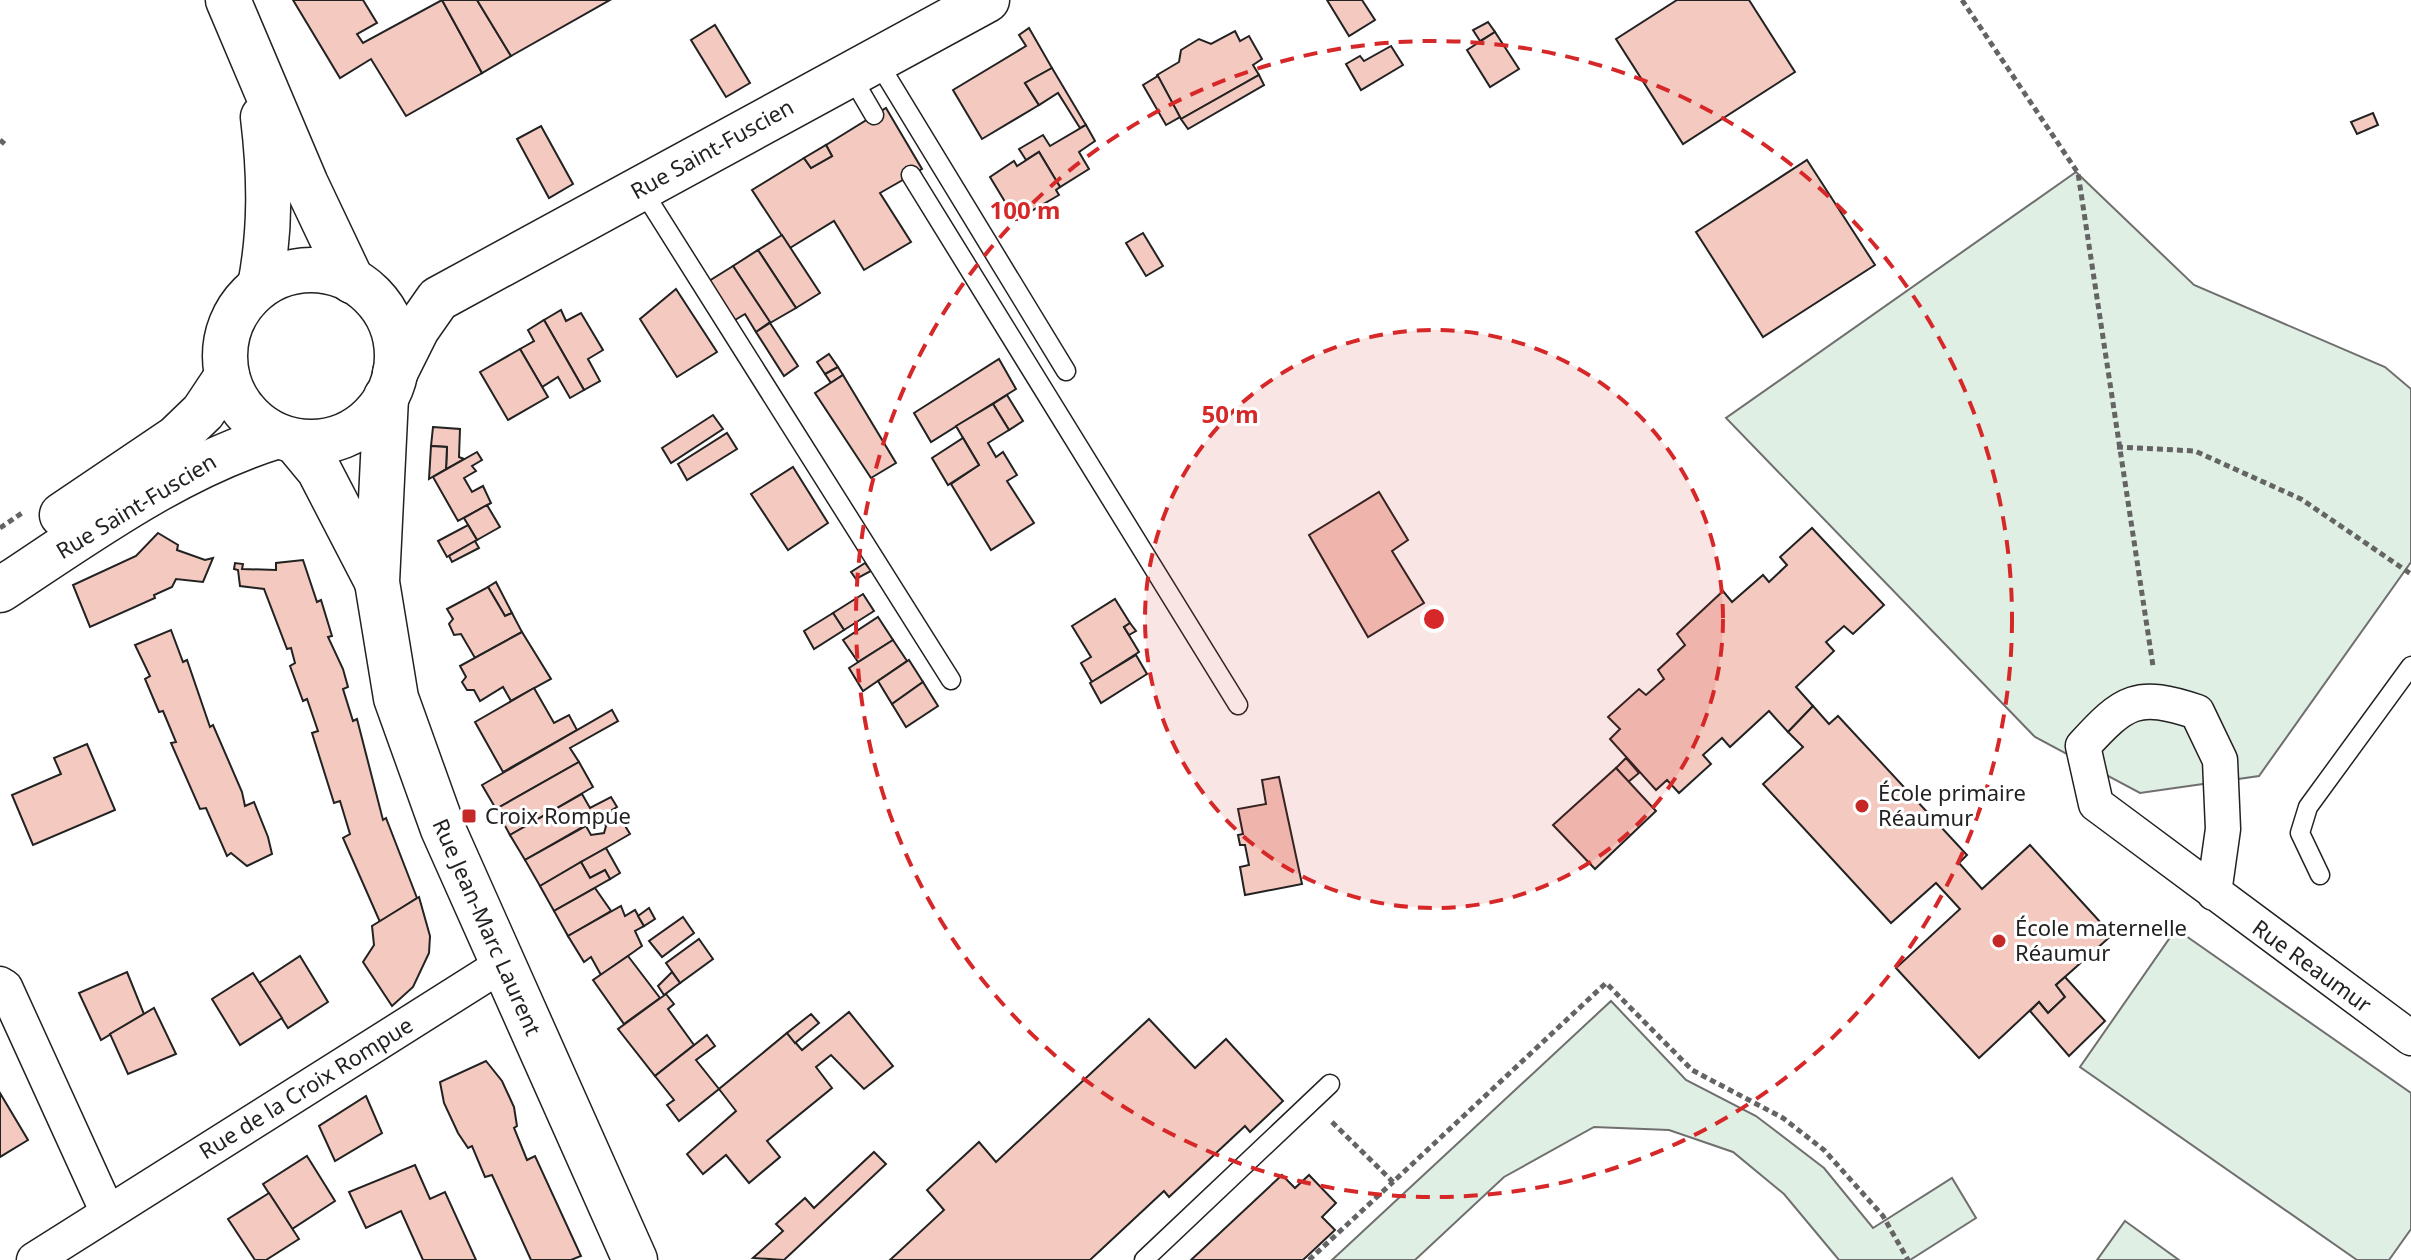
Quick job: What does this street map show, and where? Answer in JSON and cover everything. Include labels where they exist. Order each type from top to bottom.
[{"type":"main road","points":[[228,0],[259,79],[360,286],[389,320],[397,355],[391,385],[370,418],[348,434],[313,442],[286,438],[246,412],[227,376],[224,356],[234,317],[260,286],[296,271],[315,270],[360,286],[438,299]]},
{"type":"main road","name":"Rue Saint-Fuscien","points":[[391,385],[417,329],[438,299],[987,0]]},
{"type":"main road","points":[[259,79],[269,177],[268,242],[260,286]]},
{"type":"main road","name":"Rue Saint-Fuscien","points":[[0,557],[176,438],[203,412],[227,376]]},
{"type":"main road","name":"Rue Jean-Marc Laurent","points":[[391,385],[377,582],[396,698],[432,801],[635,1260]]},
{"type":"main road","name":"Rue Saint-Fuscien","points":[[0,590],[194,469],[233,449],[286,438]]},
{"type":"main road","name":"Rue Jean-Marc Laurent","points":[[286,438],[319,470],[377,582]]},
{"type":"street","points":[[2158,699],[2197,712],[2220,760],[2223,829],[2214,893]]},
{"type":"street","name":"Rue Reaumur","points":[[2158,699],[2115,711],[2083,746],[2096,804],[2411,1038]]},
{"type":"street","name":"Rue de la Croix Rompue","points":[[34,1260],[503,964]]},
{"type":"street","points":[[0,984],[5,987],[108,1213]]},
{"type":"lane","points":[[863,67],[874,115]]},
{"type":"lane","points":[[863,67],[1066,371]]},
{"type":"lane","points":[[911,175],[1238,705]]},
{"type":"lane","points":[[640,188],[951,680]]},
{"type":"lane","points":[[2320,875],[2300,833],[2308,807],[2411,666]]},
{"type":"lane","points":[[1144,1260],[1330,1084]]},
{"type":"path","points":[[1962,0],[2078,173],[2117,447],[2158,699]]},
{"type":"path","points":[[0,140],[6,145]]},
{"type":"path","points":[[2117,447],[2195,451],[2301,499],[2411,574]]},
{"type":"path","points":[[1309,1260],[1606,983],[1692,1070],[1783,1118],[1824,1150],[1883,1216],[1908,1260]]},
{"type":"path","points":[[1312,1101],[1393,1182]]},
{"type":"green space","points":[[2076,172],[2194,285],[2385,367],[2411,389],[2411,562],[2259,776],[2140,793],[2035,737],[1726,418]]},
{"type":"green space","points":[[2176,929],[2411,1093],[2411,1229],[2389,1260],[2357,1260],[2080,1067]]},
{"type":"green space","points":[[1611,1001],[1686,1080],[1756,1116],[1824,1168],[1873,1228],[1952,1178],[1976,1218],[1910,1260],[1839,1260],[1784,1194],[1733,1152],[1669,1130],[1594,1127],[1504,1177],[1415,1260],[1332,1260]]},
{"type":"green space","points":[[2125,1221],[2179,1260],[2097,1260]]},
{"type":"building","points":[[293,0],[363,0],[377,23],[357,34],[363,43],[442,0],[482,73],[406,116],[371,59],[340,78]]},
{"type":"building","points":[[442,0],[477,0],[511,56],[482,73]]},
{"type":"building","points":[[477,0],[610,0],[511,56]]},
{"type":"building","points":[[1327,0],[1362,0],[1375,20],[1349,36]]},
{"type":"building","points":[[1677,0],[1749,0],[1795,72],[1683,144],[1616,39]]},
{"type":"building","points":[[1488,22],[1495,32],[1480,41],[1473,30]]},
{"type":"building","points":[[715,25],[750,83],[726,97],[691,40]]},
{"type":"building","points":[[1029,28],[1052,68],[1025,83],[1039,105],[982,139],[953,90],[1026,46],[1019,35]]},
{"type":"building","points":[[1235,31],[1240,41],[1249,36],[1262,59],[1253,65],[1259,75],[1181,119],[1157,75],[1179,62],[1181,50],[1199,39],[1211,44]]},
{"type":"building","points":[[1495,32],[1519,69],[1490,87],[1467,50]]},
{"type":"building","points":[[1391,46],[1403,65],[1361,90],[1346,64],[1360,56],[1364,61]]},
{"type":"building","points":[[1052,68],[1086,125],[1080,128],[1058,93],[1039,105],[1025,83]]},
{"type":"building","points":[[1259,75],[1264,85],[1188,129],[1181,119]]},
{"type":"building","points":[[1158,76],[1180,117],[1166,125],[1143,85]]},
{"type":"building","points":[[886,108],[922,169],[880,193],[911,242],[864,270],[834,221],[790,248],[752,190],[804,158],[811,168],[832,156],[826,145]]},
{"type":"building","points":[[2373,113],[2378,125],[2357,134],[2351,122]]},
{"type":"building","points":[[1086,125],[1095,141],[1079,152],[1089,169],[1060,187],[1039,152],[1026,160],[1019,149],[1043,135],[1050,146]]},
{"type":"building","points":[[541,126],[573,184],[549,198],[517,139]]},
{"type":"building","points":[[826,145],[832,156],[811,168],[804,158]]},
{"type":"building","points":[[1039,152],[1060,187],[1056,190],[1059,195],[1016,220],[990,177],[1014,161],[1017,166]]},
{"type":"building","points":[[1807,160],[1875,265],[1763,337],[1696,232]]},
{"type":"building","points":[[1143,233],[1163,266],[1146,276],[1126,243]]},
{"type":"building","points":[[782,235],[820,293],[796,308],[758,250]]},
{"type":"building","points":[[758,250],[796,308],[770,323],[733,266]]},
{"type":"building","points":[[733,266],[770,322],[756,332],[745,314],[735,320],[709,281]]},
{"type":"building","points":[[676,289],[717,352],[677,377],[640,319]]},
{"type":"building","points":[[561,310],[566,321],[581,313],[603,350],[588,359],[600,381],[584,390],[544,320]]},
{"type":"building","points":[[544,320],[584,390],[570,398],[558,377],[542,387],[520,349],[534,341],[528,330]]},
{"type":"building","points":[[770,323],[798,366],[784,376],[756,332]]},
{"type":"building","points":[[520,349],[548,397],[508,420],[480,372]]},
{"type":"building","points":[[829,354],[838,367],[825,374],[817,362]]},
{"type":"building","points":[[999,359],[1016,389],[931,442],[914,413]]},
{"type":"building","points":[[838,367],[843,375],[831,383],[825,374]]},
{"type":"building","points":[[843,375],[896,463],[871,478],[815,393]]},
{"type":"building","points":[[1007,395],[1023,421],[1009,430],[993,404]]},
{"type":"building","points":[[993,404],[1009,430],[988,443],[996,457],[1003,452],[1017,475],[1007,481],[1034,523],[991,550],[951,484],[979,465],[956,426]]},
{"type":"building","points":[[713,415],[723,429],[671,463],[662,448]]},
{"type":"building","points":[[433,427],[460,429],[459,457],[464,459],[446,469],[447,447],[431,446]]},
{"type":"building","points":[[727,433],[737,449],[687,480],[678,464]]},
{"type":"building","points":[[963,438],[979,465],[948,485],[932,458]]},
{"type":"building","points":[[431,446],[447,447],[446,469],[429,479]]},
{"type":"building","points":[[477,452],[482,460],[472,466],[476,471],[464,478],[472,492],[483,486],[491,503],[458,521],[433,477]]},
{"type":"building","points":[[793,467],[828,523],[788,550],[751,494]]},
{"type":"building","points":[[1379,492],[1408,540],[1392,551],[1424,603],[1368,637],[1309,535]]},
{"type":"building","points":[[487,505],[500,527],[477,540],[464,518]]},
{"type":"building","points":[[468,525],[477,540],[447,557],[438,541]]},
{"type":"building","points":[[1812,528],[1884,605],[1853,634],[1844,626],[1826,642],[1834,651],[1796,687],[1813,706],[1788,732],[1769,711],[1730,747],[1722,738],[1703,755],[1711,764],[1679,793],[1667,780],[1656,790],[1610,739],[1620,729],[1608,717],[1639,689],[1646,695],[1664,679],[1658,670],[1685,645],[1677,634],[1723,591],[1732,602],[1763,575],[1769,582],[1787,565],[1780,557]]},
{"type":"building","points":[[158,533],[178,545],[177,550],[205,560],[213,558],[203,582],[176,579],[172,587],[154,595],[155,598],[90,627],[73,585],[136,556]]},
{"type":"building","points":[[475,541],[479,548],[452,562],[449,556]]},
{"type":"building","points":[[303,560],[317,602],[321,600],[332,636],[328,637],[343,669],[348,687],[343,689],[353,721],[357,719],[383,820],[386,818],[417,898],[380,922],[343,838],[350,834],[340,801],[334,803],[312,733],[318,731],[307,699],[303,701],[290,666],[295,663],[291,648],[287,649],[264,589],[240,586],[238,570],[234,569],[235,563],[243,564],[242,569],[276,570],[276,563]]},
{"type":"building","points":[[865,563],[871,571],[856,579],[851,572]]},
{"type":"building","points":[[496,582],[512,613],[505,616],[488,587]]},
{"type":"building","points":[[488,587],[505,616],[512,613],[522,632],[475,658],[461,634],[454,635],[449,624],[453,619],[447,609]]},
{"type":"building","points":[[863,594],[874,611],[844,630],[833,613]]},
{"type":"building","points":[[1115,599],[1130,623],[1124,627],[1139,652],[1092,682],[1081,663],[1091,657],[1072,626]]},
{"type":"building","points":[[833,613],[844,630],[814,649],[804,631]]},
{"type":"building","points":[[878,617],[893,640],[858,662],[843,640]]},
{"type":"building","points":[[1130,623],[1136,631],[1129,635],[1124,627]]},
{"type":"building","points":[[171,630],[183,662],[187,660],[210,727],[213,725],[245,806],[254,802],[268,837],[272,854],[247,866],[231,853],[227,856],[206,808],[200,809],[171,743],[176,742],[163,711],[159,712],[145,679],[150,676],[135,645]]},
{"type":"building","points":[[522,632],[551,679],[511,701],[503,687],[480,701],[474,690],[467,690],[462,682],[466,677],[460,666]]},
{"type":"building","points":[[893,640],[907,661],[863,691],[849,668]]},
{"type":"building","points":[[1136,655],[1147,674],[1101,703],[1090,683]]},
{"type":"building","points":[[909,660],[923,682],[892,704],[878,681]]},
{"type":"building","points":[[923,682],[938,706],[906,727],[892,704]]},
{"type":"building","points":[[534,688],[554,723],[569,715],[577,730],[503,772],[475,722]]},
{"type":"building","points":[[1813,706],[1829,724],[1838,716],[1967,855],[1959,863],[1982,889],[2030,845],[2112,935],[2056,985],[2065,997],[2048,1013],[2039,1002],[1979,1058],[1896,968],[1960,909],[1936,883],[1891,923],[1763,784],[1803,747],[1788,732]]},
{"type":"building","points":[[612,710],[618,721],[570,748],[579,762],[496,809],[482,785]]},
{"type":"building","points":[[87,744],[115,810],[33,845],[12,795],[61,774],[54,758]]},
{"type":"building","points":[[1626,758],[1639,773],[1628,782],[1616,768]]},
{"type":"building","points":[[579,762],[593,787],[510,835],[496,809]]},
{"type":"building","points":[[1616,768],[1656,811],[1595,869],[1553,825]]},
{"type":"building","points":[[1279,777],[1302,884],[1245,895],[1240,867],[1249,865],[1245,845],[1240,845],[1238,835],[1243,834],[1238,809],[1266,804],[1262,780]]},
{"type":"building","points":[[582,794],[590,808],[611,797],[617,807],[525,860],[510,835]]},
{"type":"building","points":[[615,809],[630,834],[540,886],[525,860],[586,826],[591,835],[604,833],[606,826],[601,817]]},
{"type":"building","points":[[606,848],[620,873],[610,879],[605,870],[590,878],[581,862]]},
{"type":"building","points":[[581,862],[590,878],[605,870],[610,879],[554,911],[540,886]]},
{"type":"building","points":[[595,888],[611,911],[568,936],[554,911]]},
{"type":"building","points":[[419,897],[430,936],[429,953],[413,987],[392,1006],[363,962],[374,945],[372,926]]},
{"type":"building","points":[[621,906],[625,916],[635,910],[644,926],[635,931],[642,946],[601,975],[591,957],[584,962],[568,936]]},
{"type":"building","points":[[649,908],[655,919],[644,926],[638,916]]},
{"type":"building","points":[[683,917],[694,933],[662,957],[649,941]]},
{"type":"building","points":[[699,939],[713,959],[680,983],[666,963]]},
{"type":"building","points":[[300,956],[328,1002],[288,1028],[259,983]]},
{"type":"building","points":[[628,956],[660,998],[624,1024],[593,980]]},
{"type":"building","points":[[127,972],[144,1014],[101,1040],[79,993]]},
{"type":"building","points":[[672,972],[680,983],[664,995],[658,986]]},
{"type":"building","points":[[253,973],[282,1018],[240,1045],[212,999]]},
{"type":"building","points":[[2065,977],[2105,1021],[2069,1056],[2030,1011],[2039,1002],[2048,1013],[2065,997],[2056,985]]},
{"type":"building","points":[[666,994],[674,1004],[668,1009],[694,1045],[655,1076],[618,1029]]},
{"type":"building","points":[[154,1008],[176,1054],[128,1074],[110,1034]]},
{"type":"building","points":[[849,1012],[893,1066],[864,1089],[831,1055],[816,1067],[832,1088],[767,1141],[780,1157],[749,1183],[726,1155],[703,1174],[687,1154],[736,1111],[719,1089],[787,1033],[802,1050]]},
{"type":"building","points":[[811,1014],[819,1023],[795,1043],[787,1033]]},
{"type":"building","points":[[1149,1019],[1195,1068],[1226,1039],[1283,1101],[1250,1132],[1245,1126],[1169,1197],[1164,1191],[1090,1260],[890,1260],[944,1210],[927,1190],[979,1142],[996,1162]]},
{"type":"building","points":[[707,1035],[715,1046],[696,1060],[719,1089],[679,1121],[667,1105],[674,1100],[655,1076]]},
{"type":"building","points":[[486,1061],[502,1081],[514,1107],[517,1126],[514,1128],[527,1160],[535,1156],[581,1256],[571,1260],[531,1260],[492,1175],[485,1177],[472,1146],[468,1148],[458,1133],[444,1103],[440,1082]]},
{"type":"building","points":[[0,1093],[28,1140],[0,1157]]},
{"type":"building","points":[[366,1096],[382,1133],[335,1161],[319,1126]]},
{"type":"building","points":[[874,1152],[886,1164],[784,1260],[753,1258],[783,1231],[776,1224],[805,1198],[814,1208]]},
{"type":"building","points":[[307,1156],[335,1201],[292,1229],[263,1184]]},
{"type":"building","points":[[415,1165],[430,1199],[445,1192],[476,1260],[423,1260],[401,1211],[366,1228],[349,1192]]},
{"type":"building","points":[[1282,1175],[1295,1188],[1309,1175],[1336,1203],[1322,1217],[1335,1230],[1303,1260],[1191,1260]]},
{"type":"building","points":[[269,1193],[299,1239],[266,1260],[255,1260],[228,1219]]},
{"type":"place","name":"École primaire Réaumur","points":[[1862,806]]},
{"type":"place","name":"Croix Rompue","points":[[469,816]]},
{"type":"place","name":"École maternelle Réaumur","points":[[1999,941]]}]
